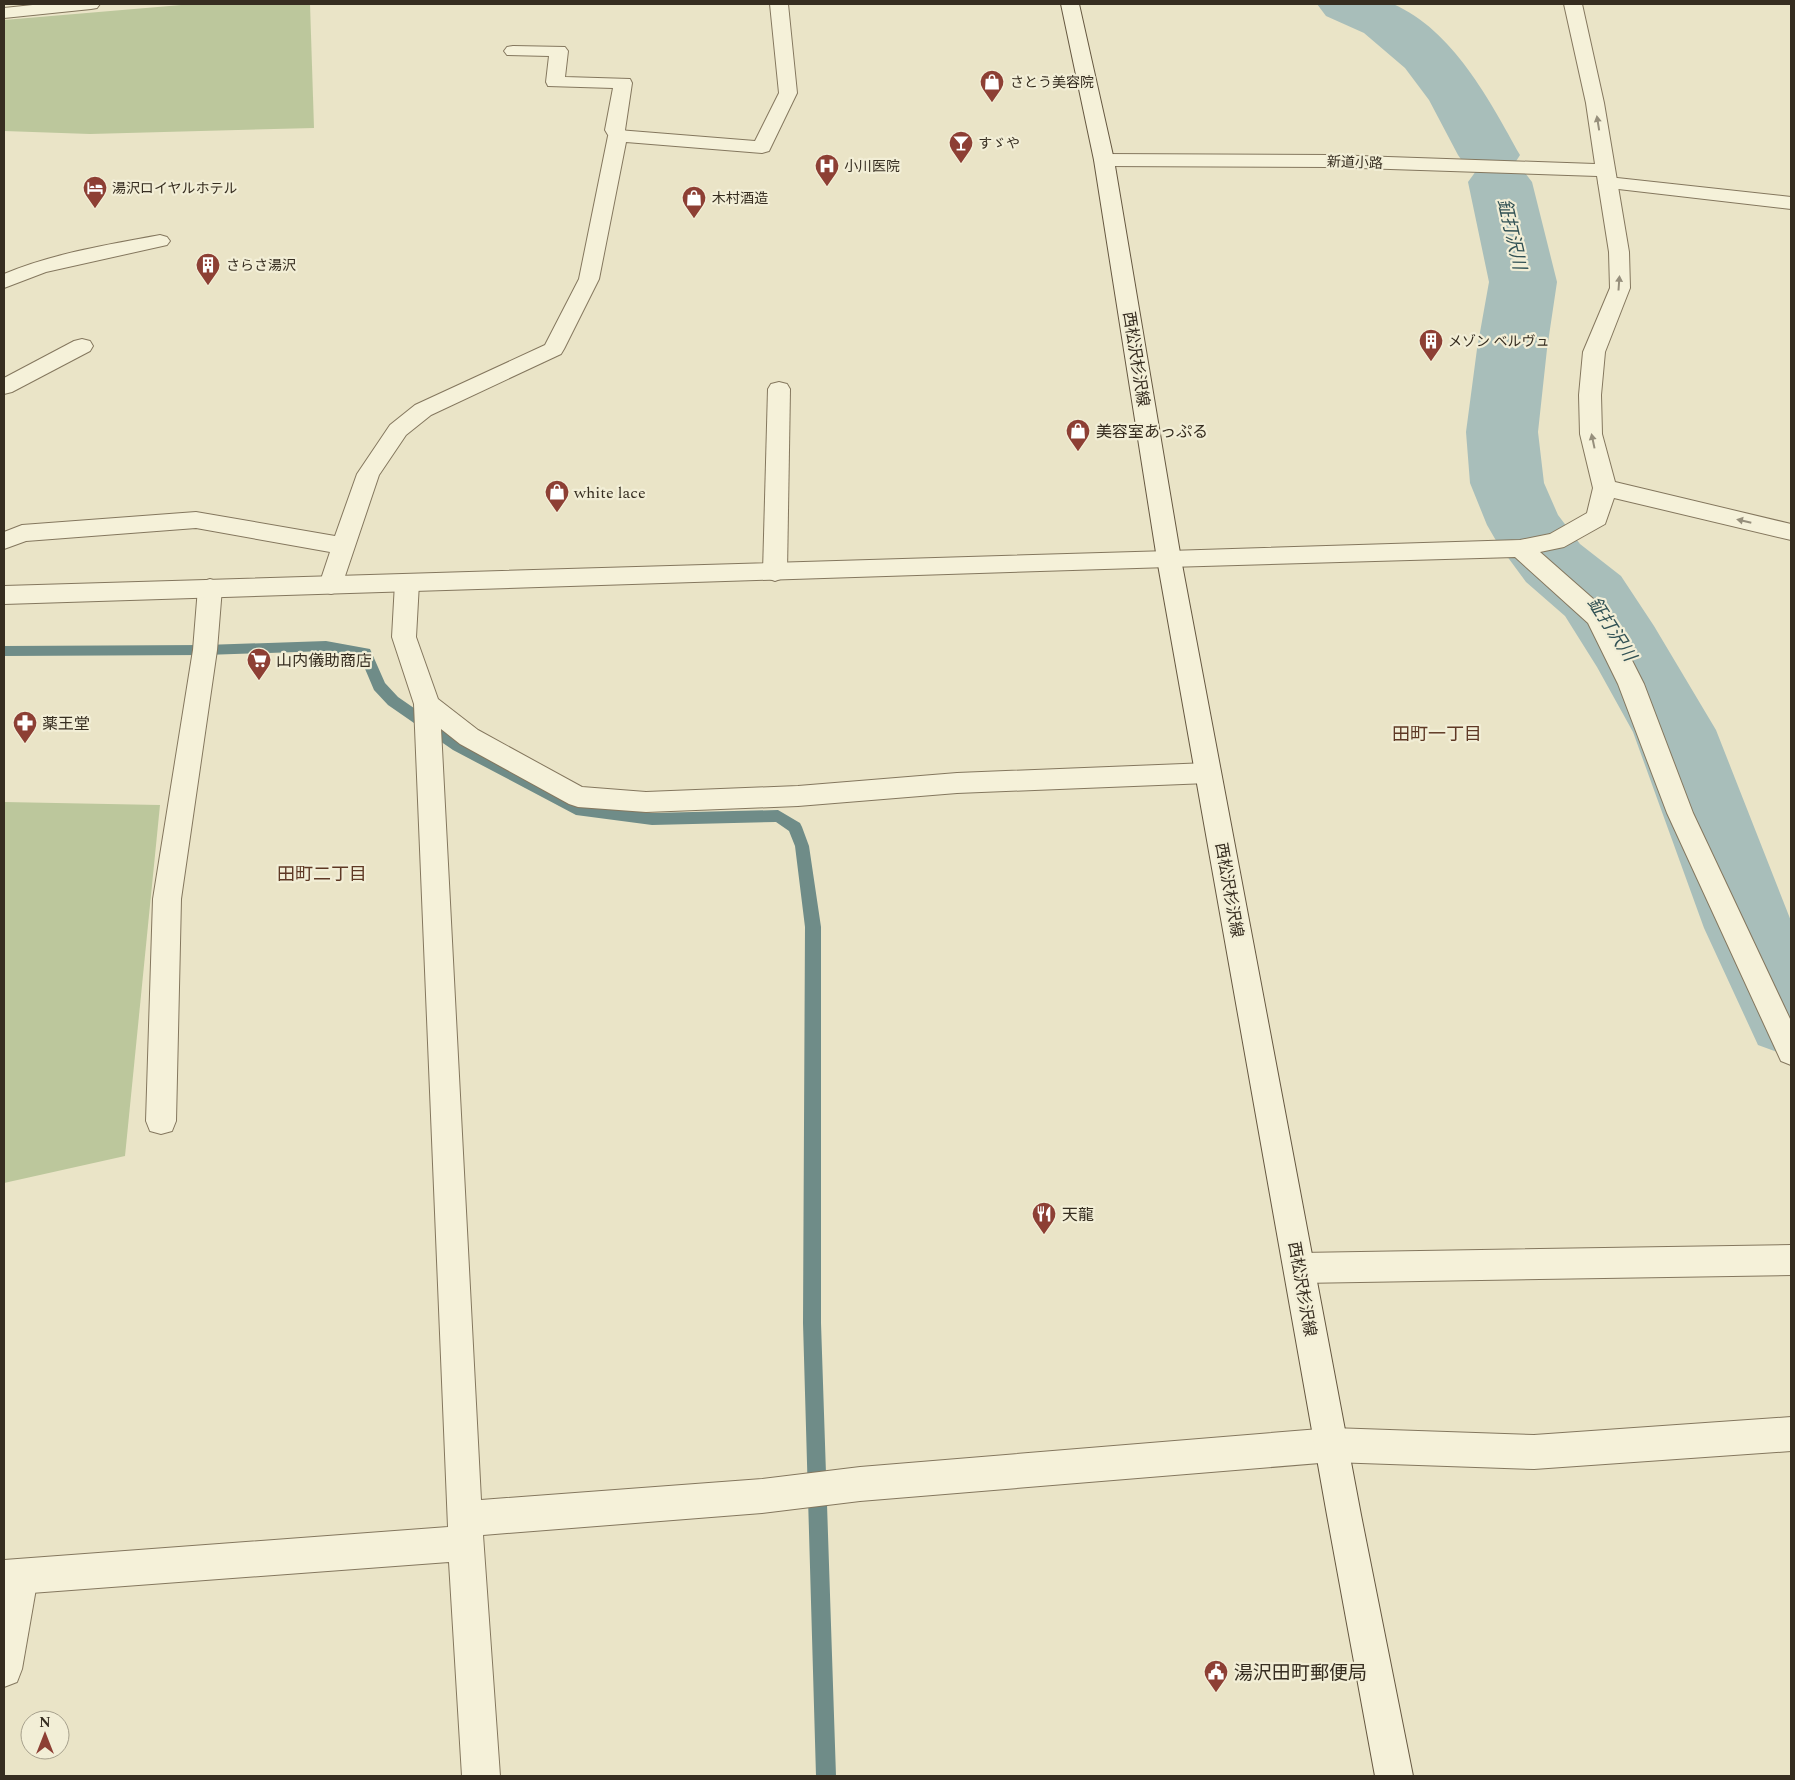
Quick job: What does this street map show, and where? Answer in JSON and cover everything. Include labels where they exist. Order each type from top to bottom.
[{"type":"street","points":[[4,12],[91,4]]},
{"type":"street","points":[[618,136],[762,147],[788,93],[779,4]]},
{"type":"street","name":"西松沢杉沢線","points":[[1070,4],[1104,160],[1169,559],[1394,1776]]},
{"type":"street","points":[[4,595],[1520,548],[1556,541],[1597,518],[1605,488],[1591,434],[1590,395],[1594,352],[1620,288],[1619,252],[1595,103],[1573,4]]},
{"type":"street","points":[[331,585],[368,474],[398,430],[423,410],[490,380],[552,348],[589,279],[618,136],[615,130],[624,83],[555,82],[559,50],[513,51]]},
{"type":"street","name":"新道小路","points":[[1104,160],[1330,161],[1607,177],[1791,203]]},
{"type":"street","points":[[4,282],[39,267],[160,241]]},
{"type":"street","points":[[4,387],[82,346]]},
{"type":"street","points":[[775,572],[779,389]]},
{"type":"street","points":[[1605,488],[1791,532]]},
{"type":"street","points":[[4,541],[22,533],[196,520],[344,546]]},
{"type":"street","points":[[1520,548],[1598,617],[1631,684],[1680,813],[1791,1052]]},
{"type":"street","points":[[406,583],[404,637],[427,704],[430,749],[465,1531],[481,1776]]},
{"type":"street","points":[[161,1122],[167,899],[205,650],[210,588]]},
{"type":"street","points":[[427,704],[469,737],[578,797],[588,798],[656,802],[798,796],[957,783],[1208,773]]},
{"type":"street","points":[[1300,1268],[1791,1260]]},
{"type":"street","points":[[4,1669],[12,1577],[465,1531],[860,1484],[1332,1445],[1534,1452],[1791,1434]]},
{"type":"green space","points":[[193,4],[310,4],[314,128],[90,134],[4,131],[4,20]]},
{"type":"green space","points":[[4,802],[160,805],[125,1156],[4,1183]]},
{"type":"waterway","name":"鉦打沢川","points":[[1346,4],[1384,21],[1426,55],[1458,98],[1489,155]]},
{"type":"waterway","name":"鉦打沢川","points":[[1500,182],[1523,282],[1512,349],[1502,432],[1507,483],[1525,525],[1553,563],[1593,596],[1626,647],[1674,730],[1749,928],[1791,1017]]},
{"type":"waterway","points":[[4,651],[205,650],[326,646],[365,653],[379,686],[393,701],[458,746],[581,811],[652,819],[778,816],[795,827],[802,846],[813,927],[812,1323],[826,1776]]},
{"type":"place","name":"さとう美容院","points":[[992,103]]},
{"type":"place","name":"すゞや","points":[[961,164]]},
{"type":"place","name":"小川医院","points":[[827,187]]},
{"type":"place","name":"湯沢ロイヤルホテル","points":[[95,209]]},
{"type":"place","name":"木村酒造","points":[[694,219]]},
{"type":"place","name":"さらさ湯沢","points":[[208,286]]},
{"type":"place","name":"メゾン ベルヴュ","points":[[1431,362]]},
{"type":"place","name":"美容室あっぷる","points":[[1078,452]]},
{"type":"place","name":"white lace","points":[[557,513]]},
{"type":"place","name":"山内儀助商店","points":[[259,681]]},
{"type":"place","name":"薬王堂","points":[[25,744]]},
{"type":"place","name":"天龍","points":[[1044,1235]]},
{"type":"place","name":"湯沢田町郵便局","points":[[1216,1693]]},
{"type":"district","name":"田町一丁目","points":[[1437,734]]},
{"type":"district","name":"田町二丁目","points":[[322,874]]}]
